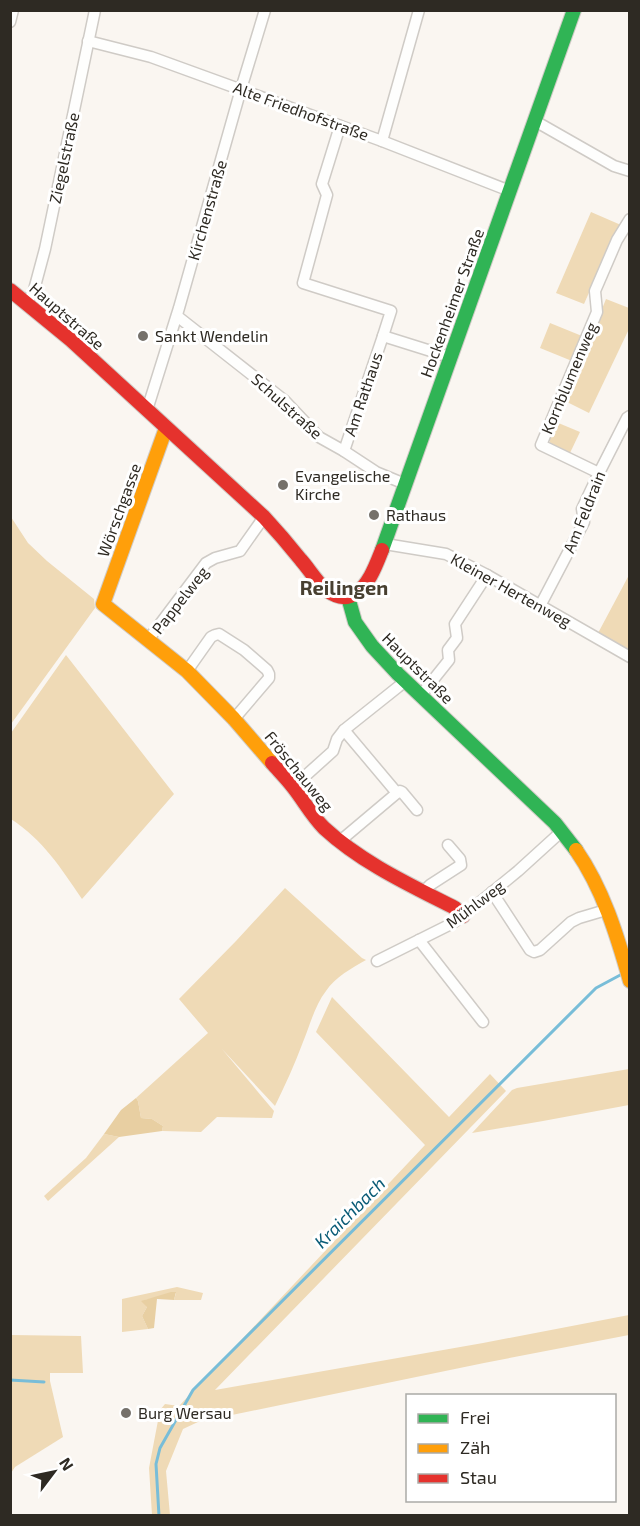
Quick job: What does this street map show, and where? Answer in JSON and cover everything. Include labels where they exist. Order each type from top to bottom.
[{"type":"street","points":[[10,22],[13,10]]},
{"type":"street","name":"Ziegelstraße","points":[[27,303],[34,290],[45,249],[95,10]]},
{"type":"street","name":"Kirchenstraße","points":[[147,410],[177,316],[265,10]]},
{"type":"street","points":[[382,141],[419,10]]},
{"type":"street","name":"Hockenheimer Straße","points":[[348,597],[356,594],[367,582],[385,544],[574,10]]},
{"type":"street","name":"Alte Friedhofstraße","points":[[88,41],[151,57],[382,141],[510,191]]},
{"type":"street","points":[[534,121],[614,166],[630,171]]},
{"type":"street","points":[[340,126],[322,184],[327,195],[303,283],[391,311],[383,336]]},
{"type":"street","name":"Kornblumenweg","points":[[599,473],[541,445],[597,312],[595,291],[617,240],[630,219]]},
{"type":"street","name":"Hauptstraße","points":[[10,290],[147,410],[264,517],[324,588],[333,594],[348,597],[355,622],[372,646],[405,681],[562,831],[586,864],[599,889],[630,981]]},
{"type":"street","name":"Schulstraße","points":[[177,316],[284,400],[319,437],[376,472],[405,484]]},
{"type":"street","name":"Am Rathaus","points":[[344,451],[383,336],[450,357]]},
{"type":"street","name":"Am Feldrain","points":[[540,606],[584,522],[582,509],[629,418]]},
{"type":"street","name":"Wörschgasse","points":[[103,604],[166,428]]},
{"type":"street","name":"Pappelweg","points":[[148,640],[206,563],[240,551],[264,517]]},
{"type":"street","name":"Kleiner Hertenweg","points":[[385,544],[446,554],[630,657]]},
{"type":"street","points":[[421,695],[449,660],[448,650],[457,638],[455,624],[487,575]]},
{"type":"street","name":"Fröschauweg","points":[[103,604],[187,671],[234,719],[330,834],[380,869],[455,908],[463,916]]},
{"type":"street","points":[[187,671],[215,634],[219,634],[244,650],[267,670],[269,678],[234,719]]},
{"type":"street","points":[[293,787],[333,751],[344,730],[405,681]]},
{"type":"street","points":[[344,730],[397,793]]},
{"type":"street","points":[[340,841],[400,791],[417,810]]},
{"type":"street","name":"Mühlweg","points":[[376,961],[463,916],[562,831]]},
{"type":"street","points":[[424,891],[461,865],[460,859],[448,845]]},
{"type":"street","points":[[492,892],[530,950],[534,952],[540,950],[571,922],[606,910]]},
{"type":"street","points":[[419,940],[483,1022]]},
{"type":"shaded area","points":[[591,212],[621,225],[584,304],[556,293]]},
{"type":"shaded area","points":[[606,299],[629,308],[629,329],[589,413],[565,401]]},
{"type":"shaded area","points":[[550,323],[582,336],[572,361],[540,348]]},
{"type":"shaded area","points":[[556,422],[580,432],[569,455],[552,447],[549,440]]},
{"type":"shaded area","points":[[11,517],[28,543],[94,599],[95,608],[11,724]]},
{"type":"shaded area","points":[[629,575],[629,652],[597,635]]},
{"type":"shaded area","points":[[66,655],[174,794],[82,899],[42,845],[11,819],[11,733]]},
{"type":"shaded area","points":[[285,888],[366,960],[339,977],[322,997],[275,1106],[222,1049],[274,1111],[272,1118],[217,1117],[201,1132],[162,1131],[163,1126],[152,1119],[141,1118],[136,1098],[208,1033],[179,999]]},
{"type":"shaded area","points":[[332,997],[449,1117],[490,1074],[506,1091],[215,1390],[629,1315],[629,1335],[198,1422],[183,1429],[166,1471],[170,1515],[152,1515],[149,1468],[160,1410],[165,1404],[179,1406],[425,1145],[316,1032]]},
{"type":"shaded area","points":[[629,1069],[629,1105],[472,1133],[512,1090]]},
{"type":"shaded area","points":[[136,1098],[141,1118],[152,1119],[163,1126],[162,1131],[119,1137],[104,1134],[121,1110]]},
{"type":"shaded area","points":[[104,1134],[119,1137],[48,1201],[44,1196],[86,1158]]},
{"type":"shaded area","points":[[177,1287],[203,1293],[201,1300],[174,1300],[176,1293],[145,1300],[147,1307],[142,1316],[148,1329],[122,1332],[122,1299]]},
{"type":"shaded area","points":[[176,1292],[174,1300],[157,1299],[154,1328],[148,1329],[142,1316],[147,1307],[141,1301]]},
{"type":"shaded area","points":[[11,1335],[81,1336],[83,1373],[50,1373],[63,1437],[15,1467],[11,1473]]},
{"type":"waterway","name":"Kraichbach","points":[[159,1516],[156,1464],[160,1448],[193,1390],[596,988],[624,973]]},
{"type":"waterway","points":[[10,1380],[44,1382]]},
{"type":"traffic: fast","points":[[382,550],[574,10]]},
{"type":"traffic: fast","points":[[348,597],[355,622],[372,646],[398,674],[555,823],[576,850]]},
{"type":"traffic: slow","points":[[166,428],[103,604],[187,671],[234,719],[272,763]]},
{"type":"traffic: slow","points":[[576,850],[602,896],[630,981]]},
{"type":"traffic: jam","points":[[10,290],[71,340],[264,517],[325,589],[343,597],[355,594],[368,580],[382,550]]},
{"type":"traffic: jam","points":[[272,763],[324,828],[339,841],[387,872],[455,908],[463,916]]},
{"type":"place","name":"Sankt Wendelin","points":[[143,336]]},
{"type":"place","name":"Evangelische Kirche","points":[[283,485]]},
{"type":"place","name":"Rathaus","points":[[374,515]]},
{"type":"place","name":"Burg Wersau","points":[[126,1413]]},
{"type":"district","name":"Reilingen","points":[[344,588]]}]
